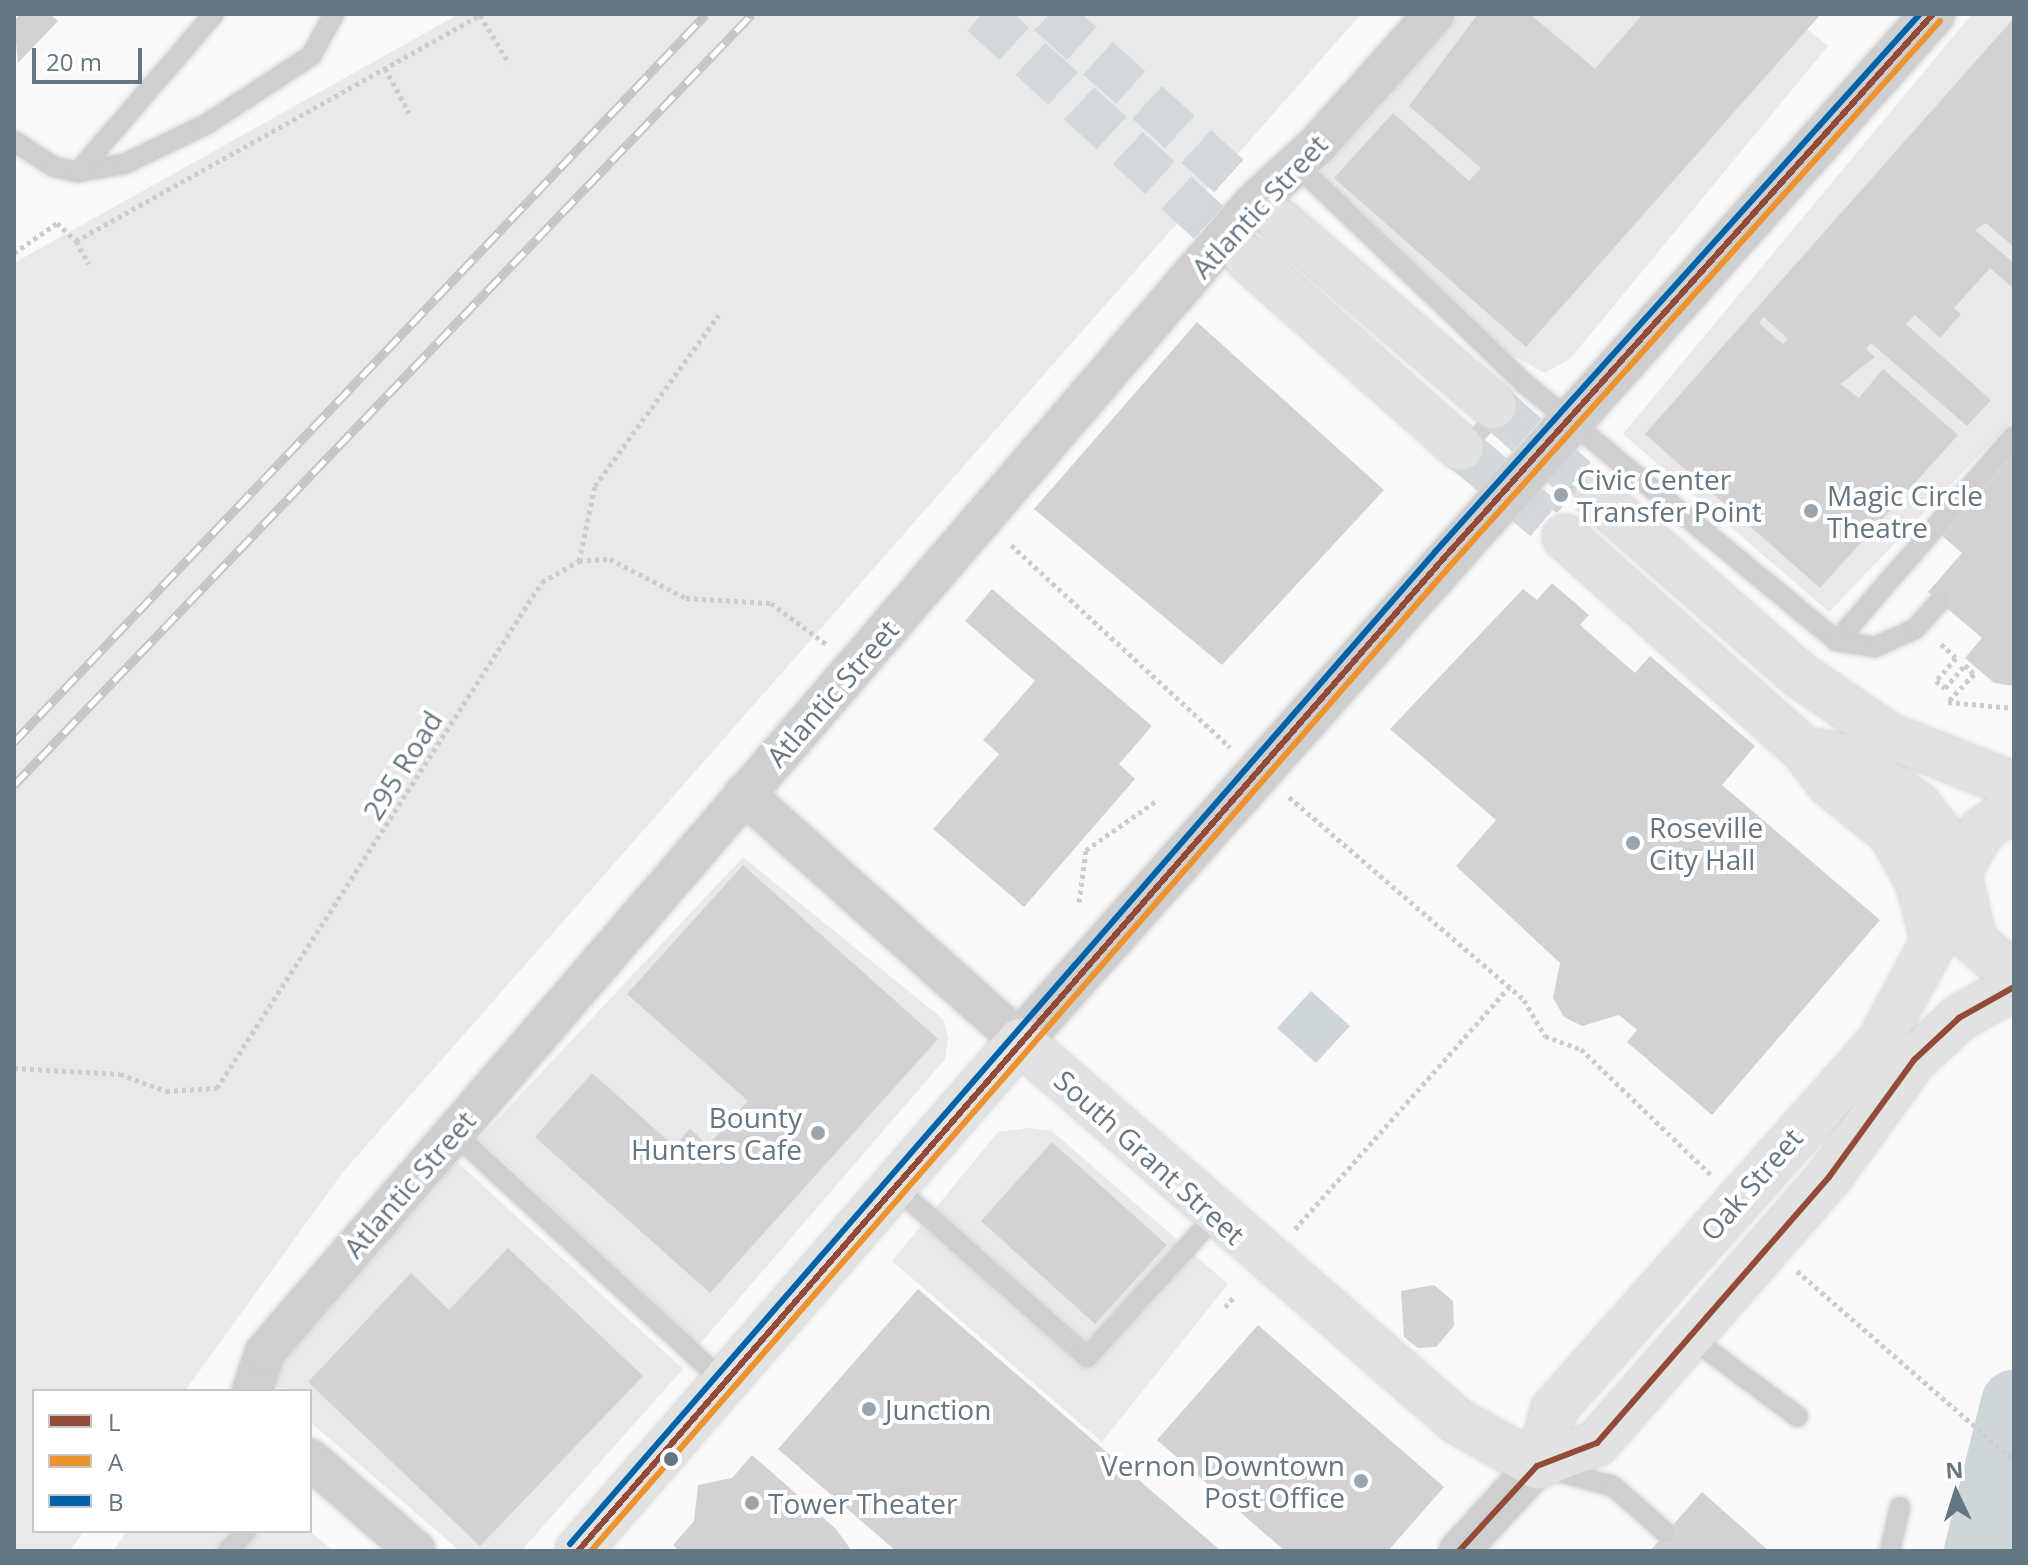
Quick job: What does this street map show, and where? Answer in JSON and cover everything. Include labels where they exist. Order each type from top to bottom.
[{"type":"main road","points":[[1280,222],[1494,406]]},
{"type":"main road","points":[[1247,258],[1461,448]]},
{"type":"main road","points":[[1597,497],[1801,676],[1889,736],[2003,771]]},
{"type":"main road","points":[[1565,537],[1804,750],[1829,783],[1891,833],[1918,881],[1934,941]]},
{"type":"main road","points":[[1804,750],[1848,757],[1918,805],[1948,844],[1974,941],[2014,975]]},
{"type":"main road","name":"Oak Street","points":[[1537,1466],[1554,1409],[1781,1146],[1847,1083],[1903,1006],[1982,830],[2014,807]]},
{"type":"main road","name":"Oak Street","points":[[1537,1466],[1597,1443],[1829,1177],[1921,1052],[1959,1018],[2014,987]]},
{"type":"main road","points":[[578,1551],[1020,1041]]},
{"type":"main road","name":"South Grant Street","points":[[1020,1041],[1216,1215],[1457,1421],[1537,1466]]},
{"type":"street","name":"Atlantic Street","points":[[251,1389],[265,1352],[744,794],[1254,203],[1296,164],[1434,14]]},
{"type":"street","points":[[1020,1041],[1567,421],[1933,14]]},
{"type":"street","name":"South Grant Street","points":[[744,794],[1020,1041]]},
{"type":"street","points":[[312,1461],[416,1551]]},
{"type":"street","name":"Oak Street","points":[[1459,1551],[1537,1466]]},
{"type":"lane","points":[[78,172],[214,14]]},
{"type":"lane","points":[[14,141],[54,167],[78,172],[124,164],[205,125],[311,56],[334,14]]},
{"type":"lane","points":[[1296,164],[1567,421],[1837,641],[1875,647],[1915,629],[1940,601]]},
{"type":"lane","points":[[1837,641],[2014,436]]},
{"type":"lane","points":[[454,1133],[724,1382]]},
{"type":"lane","points":[[894,1186],[1087,1357],[1216,1215]]},
{"type":"lane","points":[[1690,1337],[1798,1417]]},
{"type":"lane","points":[[1537,1466],[1613,1486],[1666,1533]]},
{"type":"lane","points":[[1890,1551],[1900,1507]]},
{"type":"lane","points":[[228,1551],[244,1533]]},
{"type":"path","points":[[76,241],[481,14],[509,63]]},
{"type":"path","points":[[385,68],[409,113]]},
{"type":"path","points":[[14,253],[57,223],[76,241],[89,264]]},
{"type":"path","points":[[719,315],[595,486],[579,561],[610,559],[686,598],[771,603],[855,666]]},
{"type":"path","points":[[1006,540],[1239,755]]},
{"type":"path","name":"295 Road","points":[[14,1068],[120,1074],[166,1091],[217,1088],[542,582],[579,561]]},
{"type":"path","points":[[1930,635],[1956,658],[1936,681],[1945,688],[1965,665],[1974,674],[1948,702],[2014,708]]},
{"type":"path","points":[[1282,791],[1509,987],[1545,1036],[1581,1049],[1716,1180]]},
{"type":"path","points":[[1079,902],[1086,850],[1156,801]]},
{"type":"path","points":[[1293,1230],[1509,987]]},
{"type":"path","points":[[1807,1279],[2014,1460]]},
{"type":"path","points":[[1225,1307],[1234,1297]]},
{"type":"shaded area","points":[[459,14],[1361,14],[343,1172],[186,1389],[32,1389],[32,1533],[83,1533],[70,1551],[14,1551],[14,263]]},
{"type":"shaded area","points":[[1460,14],[1788,14],[1828,46],[1570,359],[1545,373],[1509,354],[1318,176]]},
{"type":"shaded area","points":[[1972,14],[2014,14],[2014,419],[1829,612],[1623,434]]},
{"type":"shaded area","points":[[743,857],[943,1019],[948,1038],[945,1059],[698,1346],[479,1139]]},
{"type":"shaded area","points":[[1311,991],[1350,1026],[1316,1063],[1277,1028]]},
{"type":"shaded area","points":[[1029,1128],[1052,1131],[1228,1284],[1102,1442],[892,1261],[998,1132]]},
{"type":"shaded area","points":[[457,1162],[683,1369],[521,1551],[460,1551],[312,1424],[312,1389],[274,1387],[275,1372]]},
{"type":"shaded area","points":[[126,1533],[312,1533],[333,1551],[113,1551]]},
{"type":"building","points":[[21,14],[50,14],[58,21],[18,63],[14,21]]},
{"type":"building","points":[[1478,14],[1530,14],[1595,69],[1643,14],[1821,14],[1526,347],[1334,178],[1393,113],[1469,181],[1481,168],[1409,106]]},
{"type":"building","points":[[2014,18],[2014,247],[1986,223],[1975,230],[2014,263],[2014,289],[1990,268],[1954,308],[1961,314],[1940,338],[1915,315],[1906,324],[1991,400],[1967,426],[1871,343],[1866,349],[1875,357],[1840,384],[1859,398],[1883,369],[1958,435],[1820,588],[1645,434]],"holes":[[[1764,317],[1788,339],[1783,344],[1759,323]]]},
{"type":"building","points":[[1197,322],[1384,490],[1222,665],[1034,509]]},
{"type":"building","points":[[1487,411],[1500,423],[1477,448],[1465,436]]},
{"type":"building","points":[[2014,447],[2014,686],[1994,683],[1965,658],[1982,638],[1928,592],[1962,553],[1939,533]]},
{"type":"building","name":"Civic Center Transfer Point","points":[[1564,478],[1578,489],[1557,513],[1544,502]]},
{"type":"building","name":"Roseville City Hall","points":[[1552,583],[1589,615],[1580,625],[1635,673],[1650,656],[1755,746],[1722,785],[1880,920],[1712,1115],[1627,1042],[1637,1030],[1619,1015],[1582,1026],[1564,1017],[1553,998],[1560,963],[1456,866],[1496,820],[1390,729],[1523,589],[1537,600]]},
{"type":"building","points":[[992,589],[1152,726],[1119,764],[1135,779],[1024,907],[933,829],[999,754],[983,740],[1035,681],[965,621]]},
{"type":"building","points":[[743,865],[938,1039],[710,1293],[535,1137],[592,1073],[674,1146],[690,1129],[708,1145],[748,1101],[627,994]]},
{"type":"building","points":[[1052,1142],[1167,1245],[1095,1324],[981,1221]]},
{"type":"building","points":[[508,1248],[643,1376],[480,1546],[308,1382],[411,1273],[449,1310]]},
{"type":"building","points":[[1434,1285],[1453,1301],[1454,1326],[1436,1347],[1418,1348],[1404,1337],[1401,1291]]},
{"type":"building","points":[[918,1289],[1221,1551],[896,1551],[778,1449]]},
{"type":"building","points":[[1258,1325],[1444,1487],[1388,1551],[1285,1551],[1157,1440]]},
{"type":"building","name":"Tower Theater","points":[[752,1455],[836,1529],[852,1551],[679,1551],[673,1545],[694,1521],[698,1485],[732,1478]]},
{"type":"building","points":[[1702,1492],[1769,1551],[1650,1551]]},
{"type":"waterway","points":[[1977,1551],[2014,1403]]},
{"type":"tunnel","points":[[982,14],[1247,258]]},
{"type":"tunnel","points":[[1049,14],[1280,222]]},
{"type":"tunnel","points":[[1494,406],[1597,497]]},
{"type":"tunnel","points":[[1461,448],[1565,537]]},
{"type":"railway","points":[[14,742],[706,14]]},
{"type":"railway","points":[[14,785],[752,14]]},
{"type":"transit line","name":"B","points":[[570,1544],[1435,552],[1920,14]]},
{"type":"transit line","name":"L","points":[[578,1551],[1443,559],[1933,14]]},
{"type":"transit line","name":"A","points":[[591,1551],[1450,566],[1940,21]]},
{"type":"transit line","name":"L","points":[[1459,1551],[1537,1466],[1597,1443],[1829,1177],[1914,1060],[1959,1018],[2014,987]]},
{"type":"place","name":"Civic Center Transfer Point","points":[[1561,495]]},
{"type":"place","name":"Magic Circle Theatre","points":[[1811,511]]},
{"type":"place","name":"Roseville City Hall","points":[[1633,843]]},
{"type":"place","name":"Bounty Hunters Cafe","points":[[818,1133]]},
{"type":"place","name":"Junction","points":[[869,1409]]},
{"type":"place","name":"Vernon Downtown Post Office","points":[[1361,1481]]},
{"type":"place","name":"Tower Theater","points":[[752,1503]]}]
